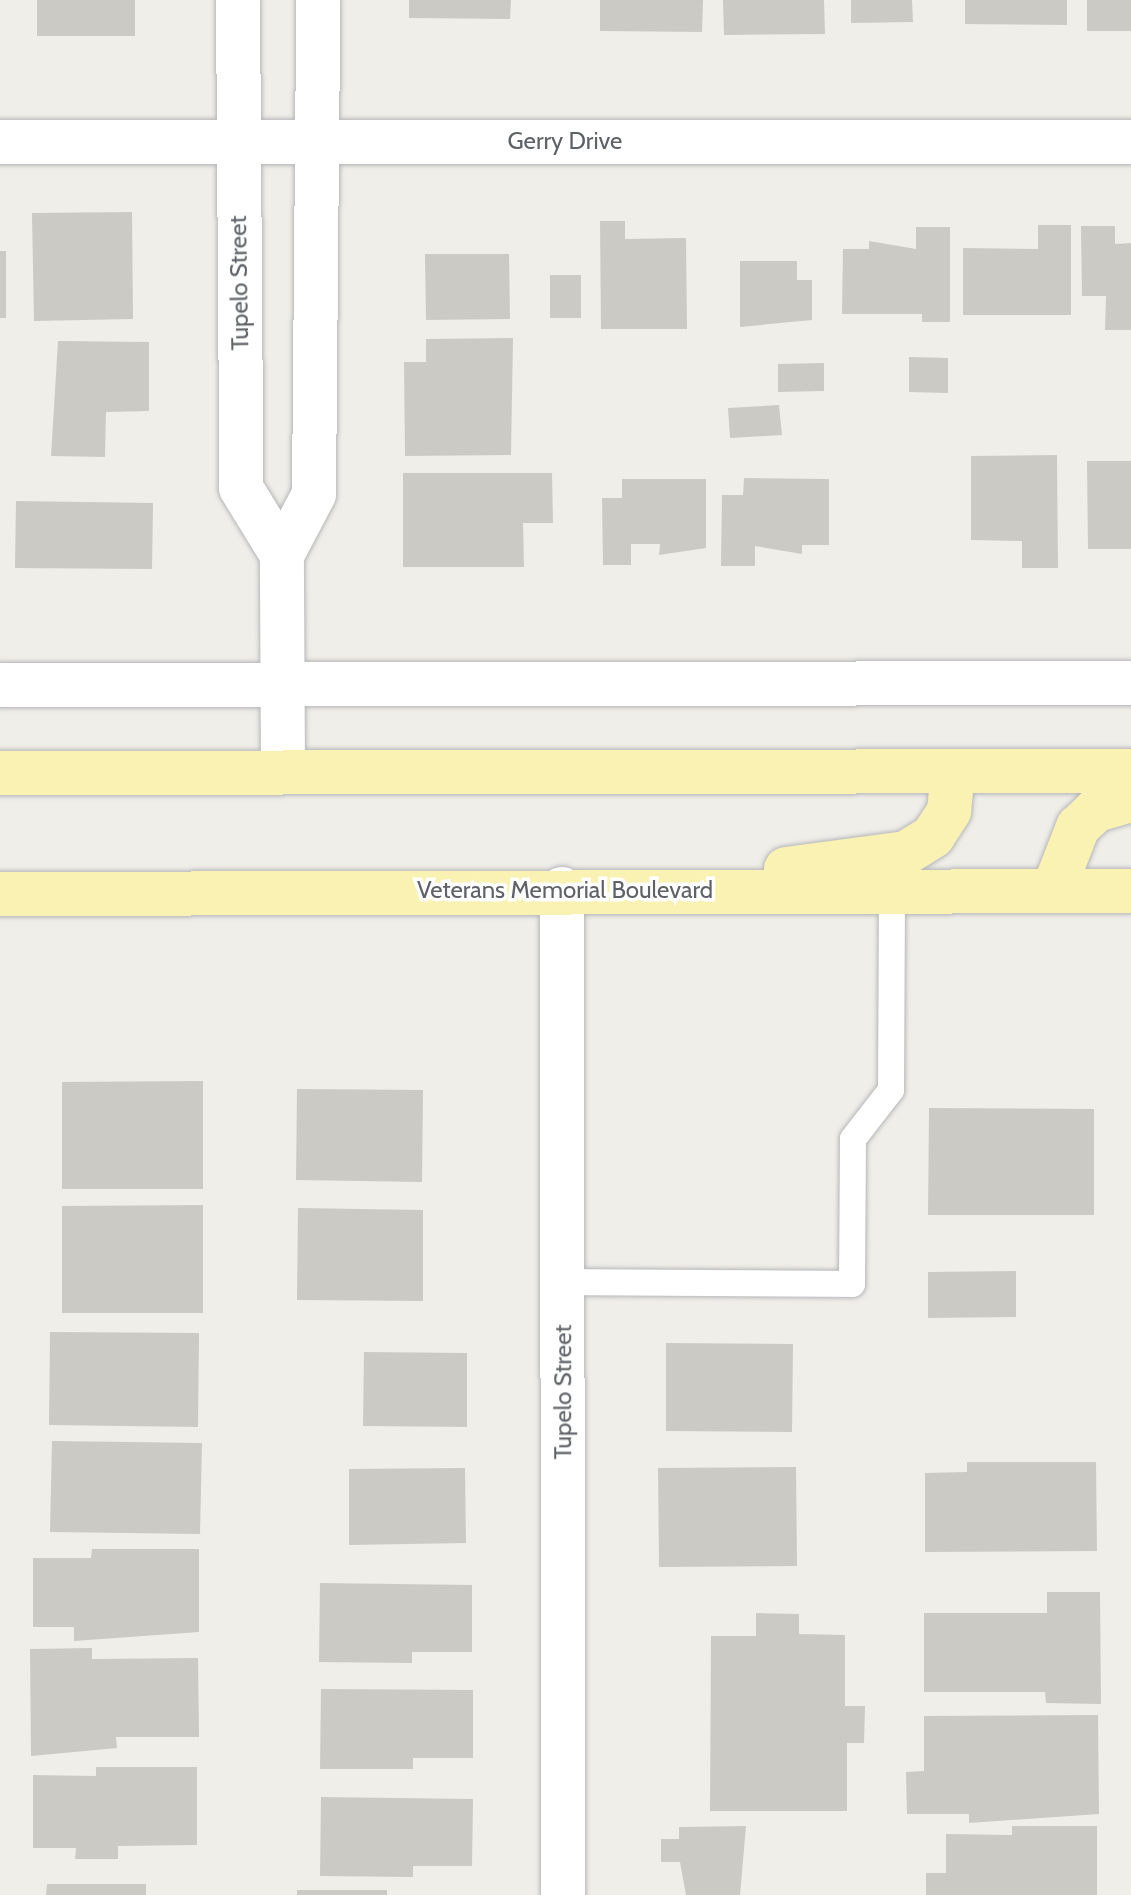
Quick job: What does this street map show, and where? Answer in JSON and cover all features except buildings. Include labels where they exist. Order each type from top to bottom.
[{"type":"main road","points":[[657,890],[906,853],[933,836],[949,811],[953,771]]},
{"type":"main road","points":[[0,773],[1131,771]]},
{"type":"main road","points":[[1053,891],[1078,827],[1096,810],[1131,800]]},
{"type":"main road","name":"Veterans Memorial Boulevard","points":[[0,894],[562,889],[1131,891]]},
{"type":"street","name":"Tupelo Street","points":[[238,0],[241,488],[282,555]]},
{"type":"street","points":[[283,771],[282,555],[314,494],[318,0]]},
{"type":"street","name":"Gerry Drive","points":[[0,142],[1131,142]]},
{"type":"street","points":[[0,685],[1131,683]]},
{"type":"street","name":"Tupelo Street","points":[[562,889],[563,1895]]},
{"type":"lane","points":[[563,1282],[852,1284],[853,1139],[891,1090],[892,891]]}]
